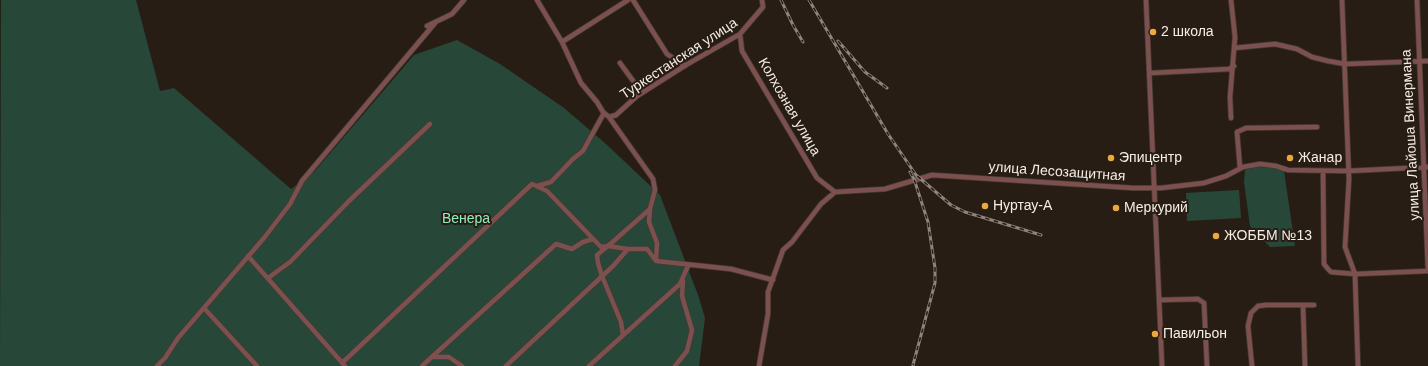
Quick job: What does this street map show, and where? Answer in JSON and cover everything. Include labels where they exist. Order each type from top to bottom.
[{"type":"street","points":[[427,26],[452,14],[464,0]]},
{"type":"street","points":[[537,0],[562,42],[581,83],[604,113],[609,117],[653,179],[655,190],[650,209],[650,222],[657,243],[656,261]]},
{"type":"street","points":[[562,42],[628,0]]},
{"type":"street","points":[[633,0],[667,54],[684,66]]},
{"type":"street","name":"Туркестанская улица","points":[[609,117],[616,115],[642,93],[684,66],[740,34],[763,7],[762,0]]},
{"type":"street","points":[[1146,0],[1151,73],[1154,188],[1162,366]]},
{"type":"street","points":[[1231,0],[1234,48],[1234,66],[1230,97],[1231,118]]},
{"type":"street","points":[[1342,0],[1348,171],[1345,247],[1355,274],[1358,366]]},
{"type":"street","name":"улица Лайоша Винермана","points":[[1417,0],[1418,61],[1426,167],[1428,270]]},
{"type":"street","points":[[157,366],[165,358],[178,338],[290,204],[302,181],[435,23]]},
{"type":"street","name":"Колхозная улица","points":[[740,34],[742,51],[817,178],[835,192]]},
{"type":"street","points":[[1234,48],[1275,44],[1297,49],[1318,58],[1345,64],[1428,61]]},
{"type":"street","points":[[620,63],[642,93]]},
{"type":"street","points":[[1151,73],[1229,69],[1234,66]]},
{"type":"street","points":[[538,186],[551,182],[559,172],[583,152],[604,113]]},
{"type":"street","points":[[268,278],[290,262],[349,201],[430,124]]},
{"type":"street","points":[[1240,168],[1237,132],[1246,128],[1317,127]]},
{"type":"street","name":"улица Лесозащитная","points":[[835,192],[885,189],[932,174],[1154,188],[1204,183],[1226,176],[1240,168],[1260,164],[1276,166],[1288,170],[1348,171],[1426,167]]},
{"type":"street","points":[[1323,170],[1324,264],[1331,272],[1355,274],[1428,270]]},
{"type":"street","points":[[248,256],[344,365],[532,184],[547,191],[601,247],[608,246],[628,250],[647,249],[656,261],[688,266],[731,269],[773,280]]},
{"type":"street","points":[[760,366],[760,356],[768,314],[768,292],[783,250],[792,242],[821,204],[835,192]]},
{"type":"street","points":[[623,335],[621,322],[602,276],[597,255],[650,209]]},
{"type":"street","points":[[422,366],[556,244],[572,249],[583,242],[593,239]]},
{"type":"street","points":[[506,366],[628,250]]},
{"type":"street","points":[[589,366],[680,284],[688,266]]},
{"type":"street","points":[[675,366],[687,351],[692,330],[682,296],[683,277]]},
{"type":"street","points":[[1160,300],[1198,299],[1204,303],[1207,366]]},
{"type":"street","points":[[1252,366],[1248,326],[1250,313],[1258,306],[1266,305],[1314,305]]},
{"type":"street","points":[[1303,305],[1305,366]]},
{"type":"street","points":[[204,308],[257,366]]},
{"type":"street","points":[[432,357],[449,357],[462,366]]},
{"type":"green space","name":"Венера","points":[[1,0],[136,0],[160,91],[174,88],[291,189],[314,172],[414,55],[457,40],[500,64],[564,108],[606,144],[660,195],[698,295],[705,318],[699,366],[0,366]]},
{"type":"green space","points":[[1256,167],[1274,168],[1284,171],[1295,246],[1270,247],[1250,226],[1244,182],[1245,170]]},
{"type":"green space","points":[[1239,190],[1241,218],[1187,221],[1186,193]]},
{"type":"railway","points":[[781,0],[803,42]]},
{"type":"railway","points":[[809,0],[888,134],[916,175],[951,205],[965,212],[1041,235]]},
{"type":"railway","points":[[838,41],[865,72],[887,88]]},
{"type":"railway","points":[[910,172],[914,179],[928,222],[935,268],[935,283],[913,365]]},
{"type":"place","name":"2 школа","points":[[1153,32]]},
{"type":"place","name":"Эпицентр","points":[[1111,158]]},
{"type":"place","name":"Жанар","points":[[1290,158]]},
{"type":"place","name":"Нуртау-А","points":[[985,206]]},
{"type":"place","name":"Меркурий","points":[[1116,208]]},
{"type":"place","name":"ЖОББМ №13","points":[[1216,236]]},
{"type":"place","name":"Павильон","points":[[1155,334]]}]
